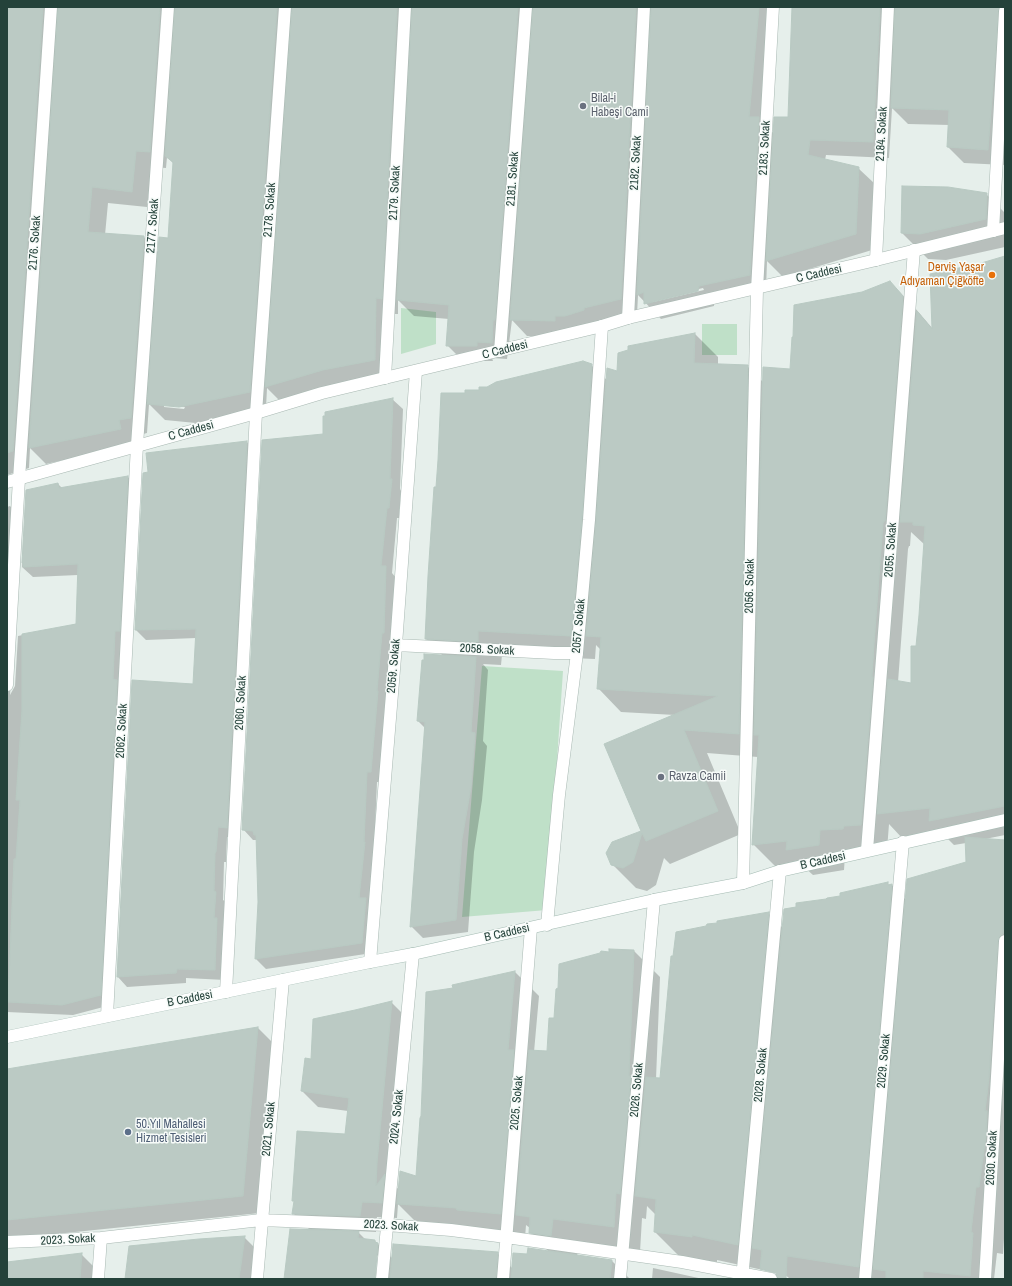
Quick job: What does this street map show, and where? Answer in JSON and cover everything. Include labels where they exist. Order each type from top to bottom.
[{"type":"street","name":"2176. Sokak","points":[[7,684],[19,479],[51,7]]},
{"type":"street","name":"2177. Sokak","points":[[137,445],[168,7]]},
{"type":"street","name":"2178. Sokak","points":[[256,413],[285,7]]},
{"type":"street","name":"2179. Sokak","points":[[385,378],[405,7]]},
{"type":"street","name":"2181. Sokak","points":[[500,351],[526,7]]},
{"type":"street","name":"2182. Sokak","points":[[628,318],[644,7]]},
{"type":"street","name":"2183. Sokak","points":[[757,289],[773,7]]},
{"type":"street","name":"2184. Sokak","points":[[876,260],[888,7]]},
{"type":"street","points":[[993,231],[1005,11]]},
{"type":"street","name":"C Caddesi","points":[[7,482],[322,394],[602,326],[628,318],[757,289],[1005,228]]},
{"type":"street","name":"2055. Sokak","points":[[867,850],[914,250]]},
{"type":"street","name":"2056. Sokak","points":[[743,883],[757,289]]},
{"type":"street","name":"2057. Sokak","points":[[547,925],[559,795],[577,653],[589,520],[602,326]]},
{"type":"street","name":"2059. Sokak","points":[[370,962],[396,645],[416,371]]},
{"type":"street","name":"2060. Sokak","points":[[226,992],[256,413]]},
{"type":"street","name":"2062. Sokak","points":[[107,1016],[137,445]]},
{"type":"street","name":"2058. Sokak","points":[[396,645],[546,653],[577,653]]},
{"type":"street","name":"B Caddesi","points":[[7,1037],[413,954],[654,900],[743,883],[780,871],[867,850],[1005,820]]},
{"type":"street","name":"2029. Sokak","points":[[865,1279],[903,842]]},
{"type":"street","name":"2028. Sokak","points":[[742,1276],[780,871]]},
{"type":"street","name":"2026. Sokak","points":[[620,1279],[654,900]]},
{"type":"street","name":"2025. Sokak","points":[[503,1279],[532,928]]},
{"type":"street","name":"2030. Sokak","points":[[985,1279],[1005,940]]},
{"type":"street","name":"2024. Sokak","points":[[382,1279],[413,954]]},
{"type":"street","name":"2021. Sokak","points":[[257,1279],[283,980]]},
{"type":"street","name":"2023. Sokak","points":[[7,1242],[101,1238],[261,1220],[387,1225],[451,1230],[506,1237],[682,1262],[742,1276],[771,1279]]},
{"type":"street","points":[[98,1279],[101,1238]]},
{"type":"green space","points":[[401,308],[436,312],[436,344],[401,354]]},
{"type":"green space","points":[[702,324],[737,324],[737,355],[702,355]]},
{"type":"green space","points":[[482,666],[563,671],[547,910],[462,917]]},
{"type":"building","points":[[7,7],[43,7],[13,451],[7,453]]},
{"type":"building","points":[[58,7],[160,7],[150,152],[136,151],[132,192],[92,187],[88,232],[144,236],[131,418],[119,420],[121,429],[29,448]]},
{"type":"building","points":[[175,7],[277,7],[250,392],[179,407],[147,404],[159,237],[168,238],[173,162],[165,156]]},
{"type":"building","points":[[292,7],[397,7],[382,299],[376,298],[375,360],[323,370],[265,387]]},
{"type":"building","points":[[412,7],[518,7],[495,320],[493,320],[492,343],[477,342],[477,346],[446,346],[449,305],[397,300]]},
{"type":"building","points":[[533,7],[636,7],[621,299],[584,308],[584,310],[565,316],[555,316],[555,321],[510,320]]},
{"type":"building","points":[[651,7],[759,7],[749,117],[759,117],[750,275],[699,286],[698,291],[644,304],[644,292],[637,295]]},
{"type":"building","points":[[792,7],[880,7],[873,142],[810,140],[808,155],[859,167],[856,234],[766,261],[774,117],[788,117]]},
{"type":"building","points":[[895,7],[999,7],[988,150],[947,147],[949,110],[891,108]]},
{"type":"building","points":[[902,186],[948,187],[987,193],[986,219],[920,234],[901,233]]},
{"type":"building","points":[[1005,256],[1005,806],[929,821],[930,808],[877,814],[888,679],[911,683],[911,646],[916,646],[919,615],[925,526],[913,525],[913,522],[900,522],[917,311],[932,329],[930,274],[978,264]]},
{"type":"building","points":[[890,281],[903,296],[885,521],[883,523],[873,677],[861,825],[844,826],[843,829],[820,830],[819,845],[786,850],[787,841],[752,845],[759,735],[754,735],[763,367],[790,369],[794,305],[862,292]]},
{"type":"building","points":[[695,333],[694,363],[748,365],[739,734],[684,730],[718,811],[646,841],[642,833],[633,862],[623,868],[611,865],[606,853],[612,842],[641,831],[604,744],[718,696],[597,689],[601,637],[586,636],[607,368],[617,371],[618,353],[628,350],[628,346]]},
{"type":"building","points":[[583,361],[592,364],[582,519],[571,636],[478,631],[478,642],[425,639],[434,487],[436,487],[438,460],[441,393],[465,393],[465,390],[479,390],[479,387],[487,387],[496,382]]},
{"type":"building","points":[[393,398],[390,479],[392,479],[389,508],[387,508],[381,566],[386,566],[384,633],[382,633],[371,772],[367,772],[365,842],[359,898],[366,898],[362,943],[255,959],[258,902],[256,835],[254,835],[253,831],[242,830],[262,440],[323,434],[323,416],[325,416],[325,412]]},
{"type":"building","points":[[247,441],[227,828],[218,827],[215,853],[214,891],[216,892],[214,918],[217,918],[215,970],[177,969],[176,973],[117,977],[132,680],[193,684],[196,629],[135,630],[143,473],[148,472],[146,453]]},
{"type":"building","points":[[128,476],[120,631],[115,631],[113,679],[117,680],[101,995],[62,1005],[8,1002],[14,859],[16,859],[20,800],[16,800],[22,710],[22,634],[76,624],[78,564],[23,567],[26,490],[58,483],[59,488]]},
{"type":"building","points":[[424,654],[476,657],[471,732],[475,733],[471,787],[462,839],[456,920],[410,927],[425,722],[417,721],[422,660],[424,660]]},
{"type":"building","points":[[965,837],[1005,840],[1005,916],[1003,934],[999,937],[998,941],[989,1078],[985,1111],[987,1111],[986,1135],[979,1187],[976,1187],[971,1232],[973,1233],[970,1276],[923,1271],[923,1279],[886,1279],[886,1271],[873,1269],[907,879],[966,862]]},
{"type":"building","points":[[888,882],[888,885],[892,884],[859,1267],[787,1256],[786,1279],[778,1279],[776,1273],[760,1269],[762,1250],[752,1248],[784,909],[796,907],[796,903],[840,896],[840,893]]},
{"type":"building","points":[[769,912],[738,1245],[692,1235],[692,1237],[654,1232],[656,1199],[635,1196],[646,1077],[660,1078],[671,956],[673,956],[676,932],[706,926],[707,924],[717,923],[717,921]]},
{"type":"building","points":[[609,949],[634,950],[629,1076],[631,1076],[620,1194],[616,1193],[614,1227],[553,1219],[551,1236],[529,1233],[530,1217],[516,1215],[529,1050],[547,1051],[549,1018],[554,1018],[556,989],[558,988],[559,964],[600,953],[601,951],[609,952]]},
{"type":"building","points":[[515,971],[508,1050],[514,1050],[501,1214],[457,1210],[456,1208],[397,1204],[400,1171],[416,1176],[421,1116],[426,992],[453,988],[452,985]]},
{"type":"building","points":[[392,1001],[377,1163],[376,1186],[385,1174],[382,1203],[362,1202],[360,1216],[292,1214],[294,1201],[292,1201],[297,1131],[345,1134],[349,1098],[301,1091],[305,1058],[311,1059],[313,1019]]},
{"type":"building","name":"50.Yıl Mahallesi Hizmet Tesisleri","points":[[258,1027],[243,1196],[7,1220],[7,1069]]},
{"type":"building","points":[[290,1229],[359,1231],[358,1238],[375,1240],[375,1242],[378,1243],[375,1279],[284,1279]]},
{"type":"building","points":[[245,1236],[239,1279],[125,1279],[129,1246]]},
{"type":"building","points":[[393,1244],[498,1252],[496,1279],[390,1279]]},
{"type":"building","points":[[528,1248],[612,1260],[610,1279],[511,1279],[513,1253],[527,1254]]},
{"type":"building","points":[[82,1253],[80,1279],[7,1279],[7,1262]]},
{"type":"place","name":"Bilal-i Habeşi Cami","points":[[583,106]]},
{"type":"place","name":"Derviş Yaşar Adıyaman Çiğköfte","points":[[992,275]]},
{"type":"place","name":"Ravza Camii","points":[[661,777]]},
{"type":"place","name":"50.Yıl Mahallesi Hizmet Tesisleri","points":[[128,1132]]}]
